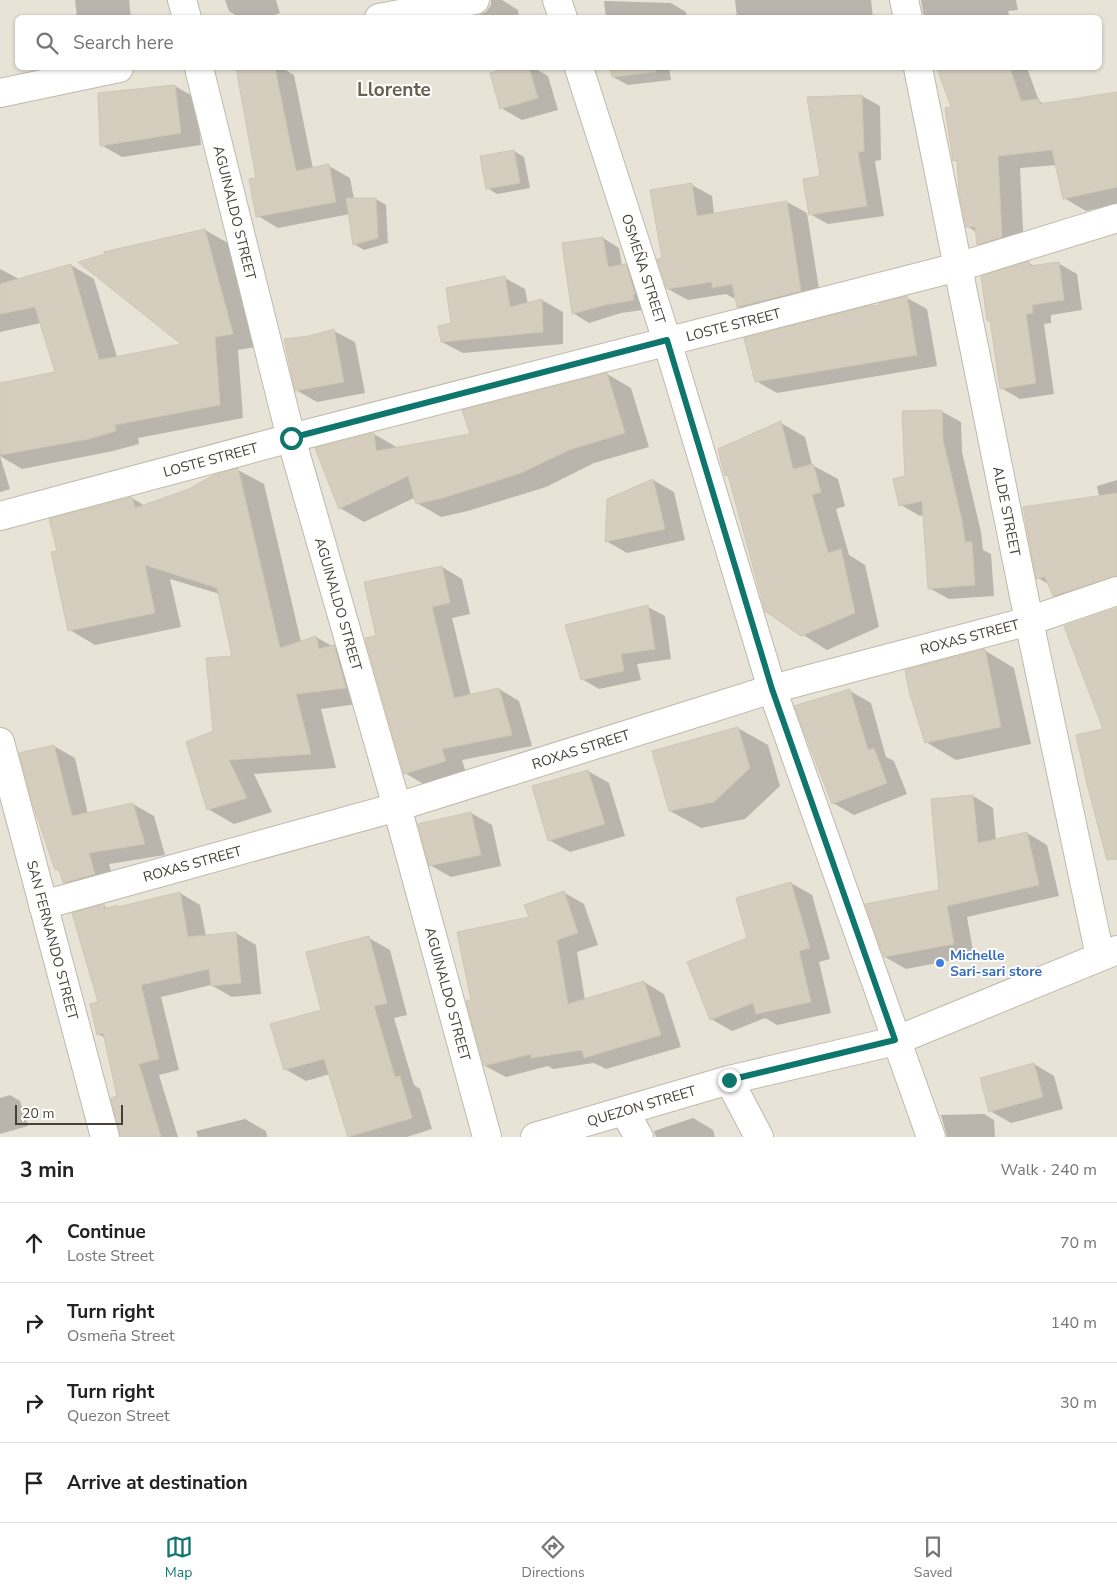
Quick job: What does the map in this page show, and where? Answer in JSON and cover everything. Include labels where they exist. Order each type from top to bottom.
[{"type":"street","points":[[182,0],[186,15]]},
{"type":"street","points":[[395,15],[474,0]]},
{"type":"street","points":[[557,0],[562,15]]},
{"type":"street","points":[[904,0],[907,15]]},
{"type":"street","points":[[0,93],[109,70]]},
{"type":"street","name":"AGUINALDO STREET","points":[[199,70],[291,438],[397,807],[487,1137]]},
{"type":"street","name":"OSMEÑA STREET","points":[[580,70],[667,340],[772,689],[931,1137]]},
{"type":"street","name":"ALDE STREET","points":[[918,70],[1029,621],[1109,953]]},
{"type":"street","name":"LOSTE STREET","points":[[0,516],[667,340],[958,267],[1117,218]]},
{"type":"street","name":"ROXAS STREET","points":[[43,905],[397,807],[772,689],[1029,621],[1117,591]]},
{"type":"street","name":"SAN FERNANDO STREET","points":[[0,742],[105,1137]]},
{"type":"street","name":"QUEZON STREET","points":[[535,1137],[729,1080],[895,1040],[1109,953]]},
{"type":"street","points":[[729,1080],[759,1137]]},
{"type":"street","points":[[624,1111],[639,1137]]},
{"type":"shaded area","points":[[0,0],[1117,0],[1117,1137],[0,1137]]},
{"type":"building","points":[[236,70],[275,70],[296,171],[329,164],[336,202],[256,217],[249,179],[256,178]]},
{"type":"building","points":[[502,70],[530,70],[538,98],[500,109],[490,73]]},
{"type":"building","points":[[610,70],[656,70],[656,72],[612,77]]},
{"type":"building","points":[[938,70],[1011,70],[1021,101],[1039,99],[1040,104],[1117,92],[1117,187],[1063,199],[1052,150],[998,156],[1002,237],[977,245],[975,227],[966,227],[959,192],[957,160],[953,161],[945,108],[951,107]]},
{"type":"building","points":[[175,85],[181,133],[100,146],[98,93]]},
{"type":"building","points":[[862,95],[864,151],[858,152],[867,206],[809,215],[803,179],[820,176],[807,97]]},
{"type":"building","points":[[514,150],[520,183],[486,189],[480,156]]},
{"type":"building","points":[[692,183],[697,216],[787,201],[801,291],[737,307],[732,284],[712,288],[712,282],[667,289],[657,259],[662,258],[650,190]]},
{"type":"building","points":[[346,198],[376,198],[378,238],[353,245]]},
{"type":"building","points":[[205,229],[233,334],[215,337],[220,405],[115,425],[116,431],[89,439],[0,455],[0,383],[55,372],[35,307],[0,314],[0,284],[71,264],[99,360],[181,344],[78,262],[105,254],[104,252]]},
{"type":"building","points":[[603,237],[608,267],[626,264],[635,294],[633,295],[634,300],[605,305],[572,314],[562,243]]},
{"type":"building","points":[[1029,261],[1030,266],[1059,262],[1064,300],[1032,305],[1033,313],[1026,314],[1036,383],[1000,389],[990,320],[987,321],[981,276]]},
{"type":"building","points":[[505,276],[510,307],[542,299],[543,332],[441,342],[438,326],[451,323],[446,288]]},
{"type":"building","points":[[907,296],[917,355],[755,382],[744,338],[867,306],[880,305],[879,303]]},
{"type":"building","points":[[334,329],[344,382],[295,391],[284,339],[309,336]]},
{"type":"building","points":[[607,373],[625,433],[569,450],[521,473],[443,498],[416,504],[408,476],[339,509],[315,448],[374,433],[376,451],[470,434],[462,410]]},
{"type":"building","points":[[942,410],[943,440],[962,520],[965,542],[972,542],[975,585],[928,589],[922,501],[899,506],[893,479],[905,476],[902,411]]},
{"type":"building","points":[[781,421],[793,469],[813,464],[821,492],[812,495],[828,553],[841,549],[855,613],[801,636],[765,611],[728,475],[725,476],[718,449]]},
{"type":"building","points":[[238,468],[280,648],[316,636],[319,649],[334,645],[346,688],[296,694],[311,754],[229,760],[247,798],[207,810],[186,742],[213,731],[206,658],[232,656],[217,588],[145,565],[155,613],[68,631],[51,552],[57,551],[49,519],[132,497],[135,508],[189,489],[214,475]]},
{"type":"building","points":[[653,479],[665,529],[605,542],[607,499]]},
{"type":"building","points":[[1117,493],[1117,576],[1053,596],[1045,577],[1036,579],[1023,507]]},
{"type":"building","points":[[442,566],[450,603],[432,607],[454,698],[499,688],[512,735],[442,749],[446,761],[404,774],[365,638],[376,636],[364,582]]},
{"type":"building","points":[[648,605],[655,649],[621,654],[624,671],[581,680],[565,625]]},
{"type":"building","points":[[1117,608],[1117,859],[1107,860],[1076,735],[1103,729],[1064,626]]},
{"type":"building","points":[[985,649],[1001,727],[925,743],[909,691],[905,670]]},
{"type":"building","points":[[850,689],[868,750],[874,748],[887,783],[832,804],[794,706]]},
{"type":"building","points":[[738,727],[750,768],[714,802],[669,811],[652,751]]},
{"type":"building","points":[[54,745],[72,816],[133,803],[145,844],[89,853],[95,874],[63,883],[59,869],[55,870],[33,805],[19,753]]},
{"type":"building","points":[[588,770],[605,824],[548,841],[532,786]]},
{"type":"building","points":[[973,795],[978,843],[1027,832],[1039,885],[947,906],[954,944],[884,957],[865,904],[939,890],[931,799]]},
{"type":"building","points":[[471,812],[481,855],[429,866],[418,824]]},
{"type":"building","points":[[791,882],[810,948],[799,951],[811,1002],[756,1014],[753,1003],[710,1020],[687,962],[747,938],[736,898]]},
{"type":"building","points":[[564,891],[578,933],[557,940],[568,1004],[644,981],[661,1035],[584,1058],[582,1050],[531,1058],[531,1054],[484,1066],[466,1001],[471,1000],[457,932],[529,917],[524,905]]},
{"type":"building","points":[[180,892],[188,937],[236,932],[241,983],[211,986],[209,969],[141,985],[159,1059],[139,1064],[161,1137],[120,1137],[111,1098],[117,1096],[103,1033],[97,1035],[90,1004],[98,1002],[72,913],[104,904],[105,909],[117,905],[118,907]]},
{"type":"building","points":[[369,936],[387,1003],[374,1006],[395,1077],[400,1076],[412,1118],[348,1137],[324,1059],[284,1070],[270,1024],[321,1010],[306,952]]},
{"type":"building","points":[[1034,1063],[1043,1097],[989,1112],[980,1078]]},
{"type":"place","name":"Michelle Sari-sari store","points":[[940,963]]},
{"type":"district","name":"Llorente","points":[[394,89]]},
{"type":"route","points":[[291,438],[667,340],[772,689],[895,1040],[729,1080]]}]
